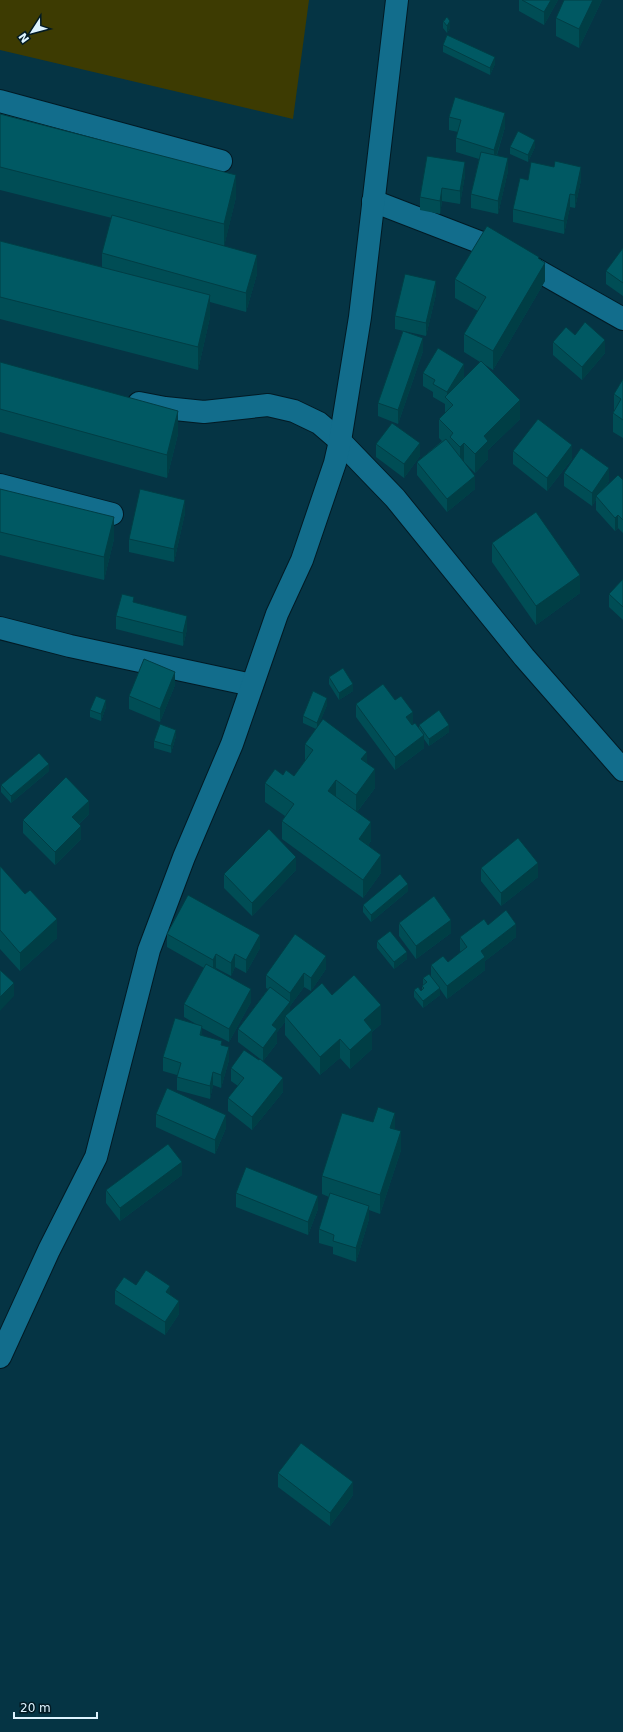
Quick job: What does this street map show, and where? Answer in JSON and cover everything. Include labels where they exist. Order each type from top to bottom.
[{"type":"street","points":[[0,1357],[49,1250],[96,1157],[149,950],[184,857],[232,744],[277,614],[302,560],[335,463],[340,441],[360,317],[397,0]]},
{"type":"street","points":[[0,101],[221,161]]},
{"type":"street","points":[[373,201],[505,252],[623,319]]},
{"type":"street","points":[[120,400],[166,408],[204,412],[268,405],[294,411],[319,423],[340,441],[394,498],[524,657],[623,770]]},
{"type":"street","points":[[0,485],[112,514]]},
{"type":"street","points":[[0,628],[78,648],[252,685]]},
{"type":"shaded area","points":[[0,0],[309,0],[293,119],[0,50]]},
{"type":"building","points":[[522,0],[551,0],[544,12]]},
{"type":"building","points":[[564,0],[593,0],[579,29],[556,18]]},
{"type":"building","points":[[447,17],[450,21],[447,26],[443,21]]},
{"type":"building","points":[[447,35],[495,57],[490,68],[443,45]]},
{"type":"building","points":[[455,97],[505,113],[494,150],[456,138],[461,120],[449,117]]},
{"type":"building","points":[[0,114],[236,175],[224,224],[0,167]]},
{"type":"building","points":[[518,131],[535,140],[528,155],[510,147]]},
{"type":"building","points":[[481,152],[508,158],[498,201],[471,194]]},
{"type":"building","points":[[427,156],[465,162],[460,191],[442,188],[440,201],[420,197]]},
{"type":"building","points":[[555,161],[581,167],[575,195],[570,194],[564,221],[513,209],[520,178],[528,180],[531,162],[554,167]]},
{"type":"building","points":[[112,215],[257,255],[246,293],[102,253]]},
{"type":"building","points":[[487,226],[539,257],[538,258],[545,263],[493,351],[464,334],[486,297],[455,279]]},
{"type":"building","points":[[0,241],[210,295],[198,347],[0,297]]},
{"type":"building","points":[[623,248],[623,283],[606,271]]},
{"type":"building","points":[[405,274],[436,281],[426,323],[395,316]]},
{"type":"building","points":[[585,322],[605,340],[582,367],[553,342],[566,327],[575,335]]},
{"type":"building","points":[[403,331],[423,338],[398,410],[378,403]]},
{"type":"building","points":[[438,348],[464,364],[447,392],[433,384],[435,380],[423,373]]},
{"type":"building","points":[[481,361],[520,400],[484,436],[488,441],[475,454],[464,443],[460,447],[450,437],[453,433],[439,419],[453,405],[445,397]]},
{"type":"building","points":[[0,362],[178,411],[167,455],[0,409]]},
{"type":"building","points":[[623,379],[623,420],[613,413],[621,399],[614,394]]},
{"type":"building","points":[[538,419],[572,445],[547,478],[513,451]]},
{"type":"building","points":[[392,423],[420,443],[404,464],[376,444]]},
{"type":"building","points":[[446,439],[475,476],[447,499],[417,462]]},
{"type":"building","points":[[581,448],[609,468],[592,493],[564,473]]},
{"type":"building","points":[[618,475],[623,480],[623,520],[618,515],[615,518],[596,496]]},
{"type":"building","points":[[0,489],[114,517],[104,557],[0,532]]},
{"type":"building","points":[[140,489],[185,500],[174,549],[129,539]]},
{"type":"building","points":[[536,512],[580,575],[536,606],[492,543]]},
{"type":"building","points":[[623,579],[623,607],[609,594]]},
{"type":"building","points":[[122,594],[134,597],[133,602],[187,616],[183,633],[116,616]]},
{"type":"building","points":[[144,659],[175,672],[160,709],[129,696]]},
{"type":"building","points":[[343,668],[353,684],[339,693],[329,677]]},
{"type":"building","points":[[383,684],[395,700],[401,696],[413,712],[406,717],[412,725],[415,723],[424,735],[395,757],[356,704]]},
{"type":"building","points":[[313,691],[327,698],[317,723],[303,716]]},
{"type":"building","points":[[96,696],[106,700],[101,714],[90,710]]},
{"type":"building","points":[[439,710],[449,725],[429,739],[419,725]]},
{"type":"building","points":[[323,719],[367,752],[361,759],[375,769],[356,795],[336,780],[328,791],[371,822],[359,839],[381,855],[363,880],[282,821],[294,804],[265,783],[275,769],[283,775],[286,770],[294,776],[313,750],[305,744]]},
{"type":"building","points":[[160,724],[176,730],[171,746],[154,741]]},
{"type":"building","points":[[39,753],[49,764],[11,796],[1,785]]},
{"type":"building","points":[[66,777],[89,801],[72,817],[81,826],[55,852],[23,820]]},
{"type":"building","points":[[269,829],[296,857],[252,903],[224,874]]},
{"type":"building","points":[[518,838],[538,863],[501,893],[481,868]]},
{"type":"building","points":[[0,866],[25,894],[30,890],[57,919],[20,953],[0,930]]},
{"type":"building","points":[[400,874],[408,884],[371,915],[363,905]]},
{"type":"building","points":[[188,895],[260,935],[246,960],[235,954],[231,963],[216,954],[213,960],[167,934]]},
{"type":"building","points":[[434,896],[451,920],[416,946],[399,923]]},
{"type":"building","points":[[506,910],[516,924],[481,951],[485,957],[447,986],[431,965],[443,956],[448,962],[467,947],[460,937],[484,919],[488,925]]},
{"type":"building","points":[[390,931],[407,952],[394,962],[377,941]]},
{"type":"building","points":[[295,934],[326,956],[311,978],[304,973],[290,993],[266,975]]},
{"type":"building","points":[[206,964],[251,989],[229,1029],[184,1004]]},
{"type":"building","points":[[0,970],[14,983],[0,997]]},
{"type":"building","points":[[429,974],[440,988],[423,1001],[414,990],[418,987],[421,991],[424,988],[422,986],[427,982],[423,978]]},
{"type":"building","points":[[354,975],[381,1005],[364,1020],[372,1030],[350,1050],[340,1039],[320,1057],[285,1016],[322,983],[332,995]]},
{"type":"building","points":[[270,987],[290,1002],[272,1025],[277,1029],[263,1048],[238,1029]]},
{"type":"building","points":[[175,1018],[202,1026],[200,1035],[222,1041],[221,1045],[229,1047],[221,1075],[213,1072],[210,1086],[177,1077],[181,1063],[163,1057]]},
{"type":"building","points":[[244,1050],[259,1060],[260,1059],[283,1078],[252,1117],[228,1098],[244,1078],[231,1068]]},
{"type":"building","points":[[167,1088],[226,1115],[215,1140],[156,1114]]},
{"type":"building","points":[[378,1107],[395,1113],[390,1128],[401,1131],[380,1195],[322,1176],[342,1113],[373,1122]]},
{"type":"building","points":[[168,1144],[182,1162],[120,1208],[106,1190]]},
{"type":"building","points":[[246,1167],[318,1196],[308,1222],[236,1193]]},
{"type":"building","points":[[330,1193],[369,1206],[356,1248],[333,1241],[334,1235],[319,1229]]},
{"type":"building","points":[[146,1270],[170,1286],[166,1292],[179,1301],[165,1322],[115,1290],[124,1277],[136,1285]]},
{"type":"building","points":[[301,1443],[353,1482],[330,1513],[278,1473]]}]
